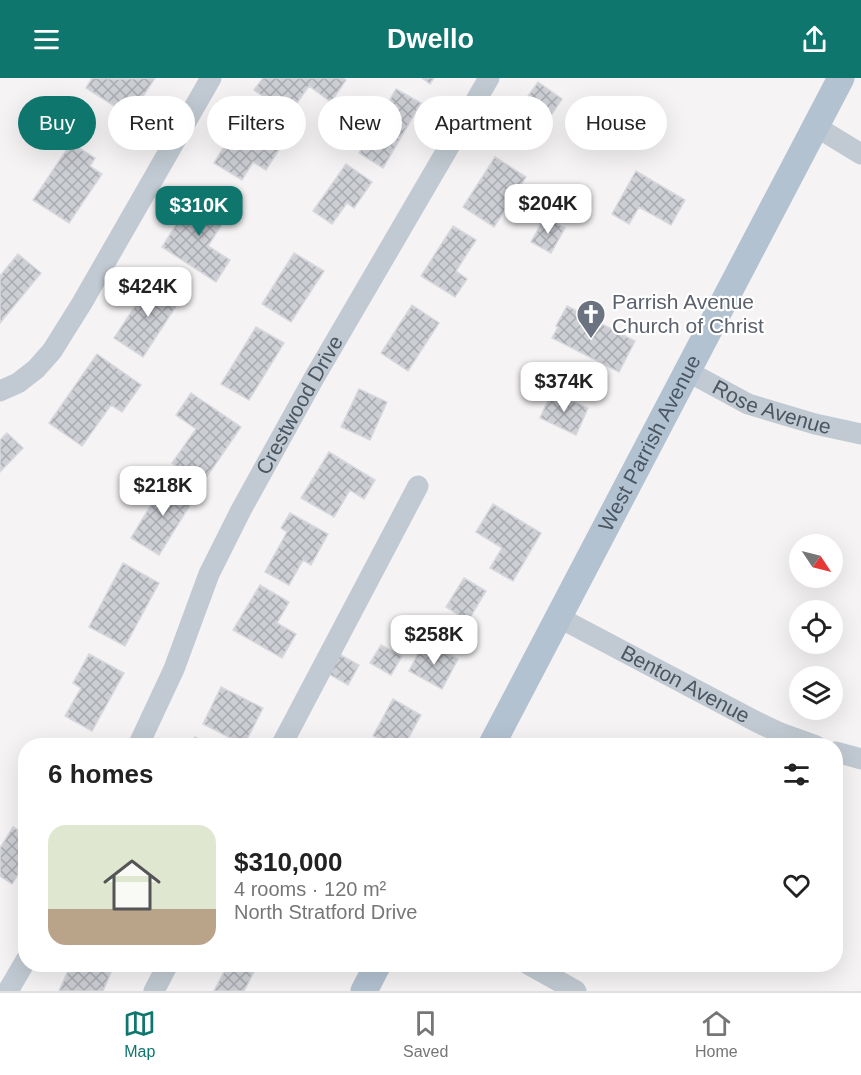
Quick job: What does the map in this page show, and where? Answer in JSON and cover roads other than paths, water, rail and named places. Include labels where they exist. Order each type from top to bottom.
[{"type":"main road","name":"West Parrish Avenue","points":[[495,738],[841,78]]},
{"type":"main road","points":[[364,991],[374,972]]},
{"type":"street","points":[[0,391],[36,369],[52,351],[211,78]]},
{"type":"street","name":"Crestwood Drive","points":[[142,738],[174,669],[209,574],[241,510],[314,378],[489,78]]},
{"type":"street","points":[[815,126],[861,154]]},
{"type":"street","name":"Rose Avenue","points":[[687,371],[748,404],[816,424],[861,434]]},
{"type":"street","points":[[285,738],[418,486]]},
{"type":"street","name":"Benton Avenue","points":[[558,617],[755,721],[794,738]]},
{"type":"street","points":[[843,754],[861,759]]},
{"type":"street","points":[[8,991],[19,972]]},
{"type":"street","points":[[154,991],[164,972]]},
{"type":"street","points":[[542,972],[576,991]]},
{"type":"place","name":"Parrish Avenue Church of Christ","points":[[591,340]]}]
